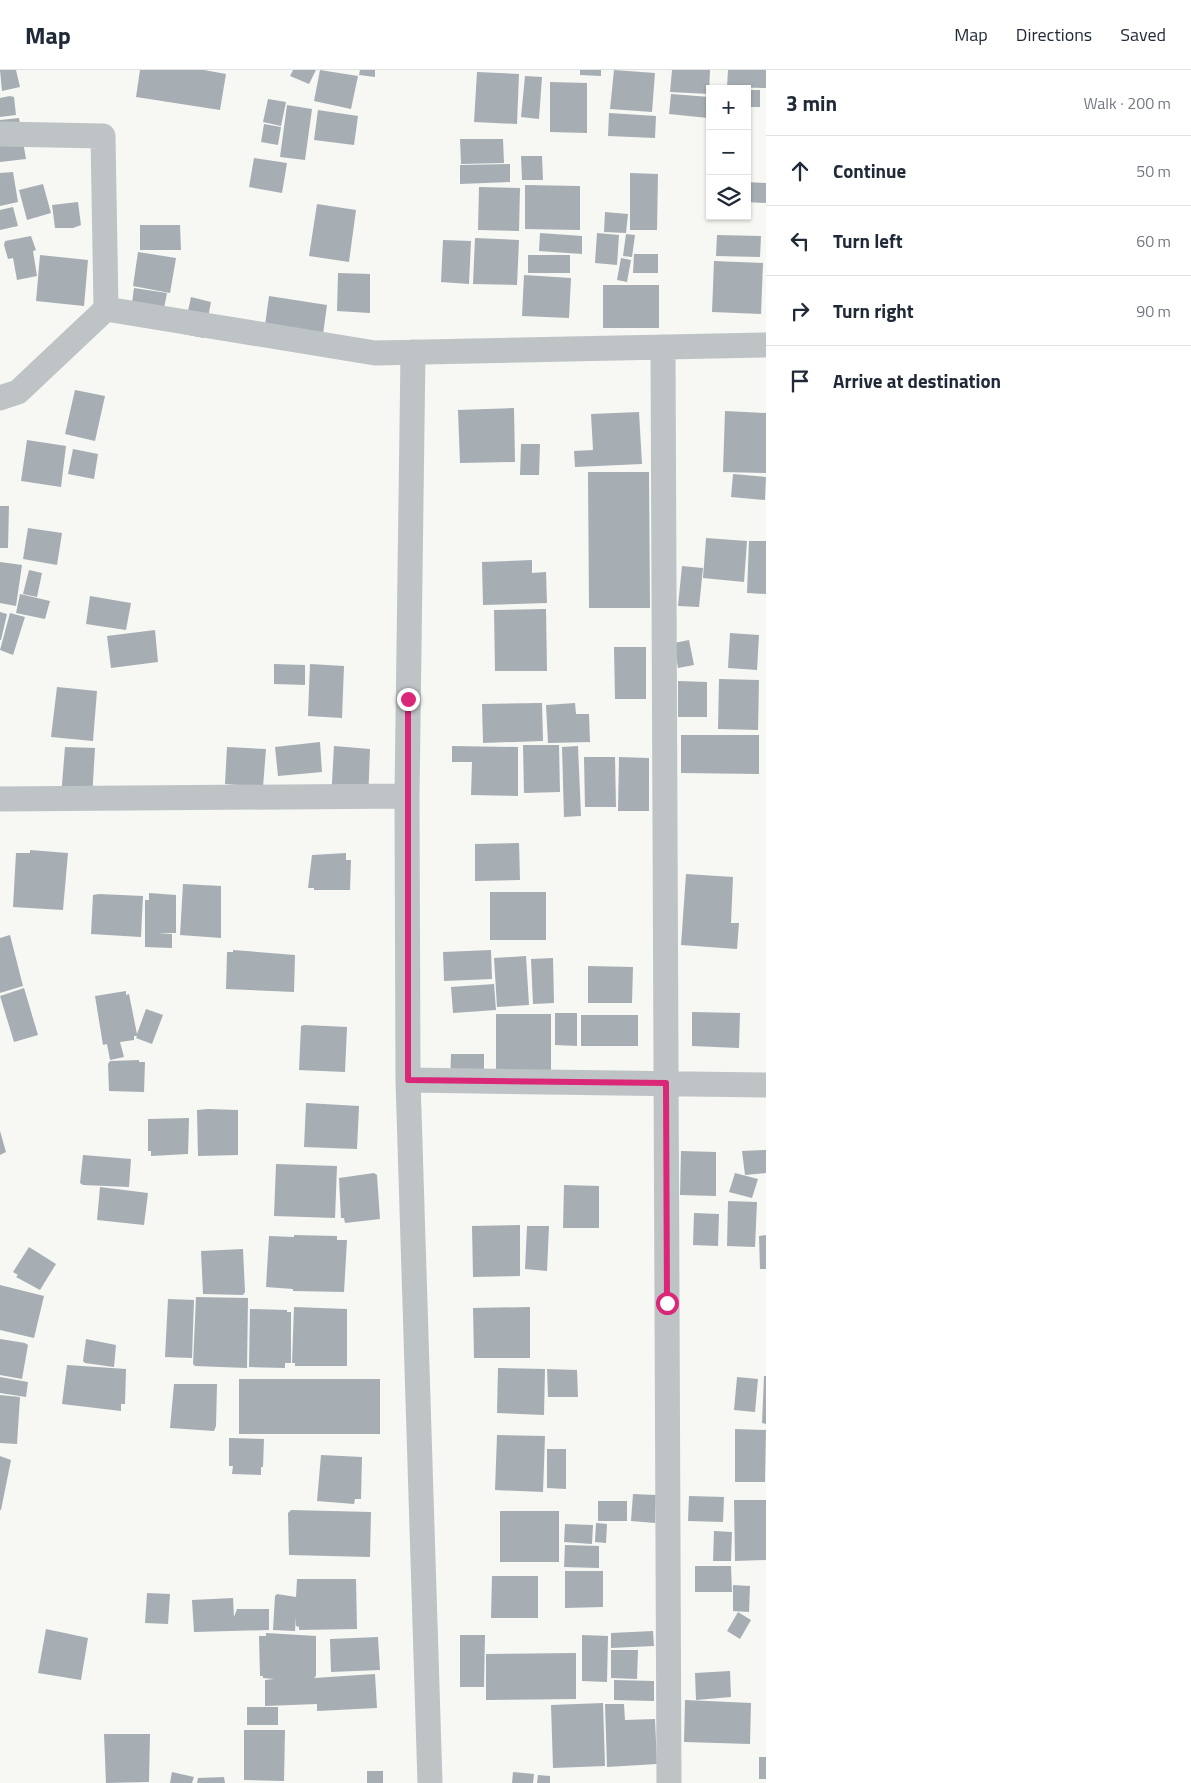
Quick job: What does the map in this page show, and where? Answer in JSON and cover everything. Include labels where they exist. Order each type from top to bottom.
[{"type":"street","points":[[0,134],[103,136],[106,309],[18,392],[0,398]]},
{"type":"street","points":[[106,309],[375,352],[766,345]]},
{"type":"street","points":[[663,347],[669,1783]]},
{"type":"street","points":[[413,352],[407,796],[408,1080],[430,1783]]},
{"type":"street","points":[[0,799],[407,796]]},
{"type":"street","points":[[408,1080],[766,1085]]},
{"type":"building","points":[[0,70],[16,70],[20,87],[2,91]]},
{"type":"building","points":[[140,70],[204,70],[226,74],[220,110],[136,97]]},
{"type":"building","points":[[293,70],[316,70],[309,84],[290,76]]},
{"type":"building","points":[[320,70],[358,76],[351,109],[314,101]]},
{"type":"building","points":[[360,70],[375,70],[375,77],[359,75]]},
{"type":"building","points":[[580,70],[601,70],[601,76],[580,75]]},
{"type":"building","points":[[614,70],[655,73],[652,112],[610,109]]},
{"type":"building","points":[[672,70],[710,70],[709,85],[706,85],[706,94],[670,92]]},
{"type":"building","points":[[728,70],[766,70],[766,88],[751,88],[751,85],[727,85]]},
{"type":"building","points":[[477,72],[519,74],[517,124],[474,122]]},
{"type":"building","points":[[525,76],[542,77],[539,119],[521,117]]},
{"type":"building","points":[[550,82],[587,83],[587,133],[550,132]]},
{"type":"building","points":[[751,90],[760,90],[760,107],[751,107]]},
{"type":"building","points":[[671,94],[706,97],[706,118],[669,114]]},
{"type":"building","points":[[14,97],[16,115],[0,117],[0,98]]},
{"type":"building","points":[[268,99],[286,102],[281,126],[263,122]]},
{"type":"building","points":[[287,105],[312,109],[305,160],[280,157]]},
{"type":"building","points":[[318,110],[358,116],[354,145],[314,140]]},
{"type":"building","points":[[609,113],[656,116],[655,138],[608,136]]},
{"type":"building","points":[[19,118],[26,159],[0,162],[0,120]]},
{"type":"building","points":[[264,124],[281,127],[278,145],[261,142]]},
{"type":"building","points":[[460,139],[503,139],[504,163],[461,164]]},
{"type":"building","points":[[521,156],[542,156],[543,180],[522,180]]},
{"type":"building","points":[[254,158],[287,163],[282,193],[249,187]]},
{"type":"building","points":[[510,164],[510,182],[460,184],[460,165]]},
{"type":"building","points":[[13,172],[18,202],[0,206],[0,173]]},
{"type":"building","points":[[630,173],[658,174],[657,230],[630,230]]},
{"type":"building","points":[[751,182],[766,183],[766,203],[751,202]]},
{"type":"building","points":[[43,184],[51,213],[27,220],[19,190]]},
{"type":"building","points":[[525,185],[580,186],[580,230],[525,229]]},
{"type":"building","points":[[479,187],[520,188],[519,231],[478,230]]},
{"type":"building","points":[[78,202],[81,225],[73,228],[55,228],[52,205]]},
{"type":"building","points":[[317,204],[356,210],[349,262],[309,256]]},
{"type":"building","points":[[13,207],[18,226],[0,230],[0,210]]},
{"type":"building","points":[[605,212],[628,214],[626,233],[604,232]]},
{"type":"building","points":[[140,225],[180,225],[181,250],[140,250]]},
{"type":"building","points":[[540,233],[582,236],[582,254],[539,251]]},
{"type":"building","points":[[597,233],[619,235],[617,265],[595,263]]},
{"type":"building","points":[[626,234],[635,235],[632,257],[623,256]]},
{"type":"building","points":[[717,235],[761,236],[760,257],[716,256]]},
{"type":"building","points":[[31,236],[36,250],[33,251],[37,276],[17,280],[13,258],[8,259],[4,245],[5,241]]},
{"type":"building","points":[[475,238],[519,240],[517,285],[473,284]]},
{"type":"building","points":[[443,240],[471,241],[469,284],[441,282]]},
{"type":"building","points":[[138,252],[176,258],[170,293],[133,286]]},
{"type":"building","points":[[634,254],[658,254],[658,273],[633,273]]},
{"type":"building","points":[[40,255],[88,260],[84,306],[36,301]]},
{"type":"building","points":[[528,255],[570,255],[570,273],[528,273]]},
{"type":"building","points":[[621,258],[631,260],[627,282],[617,280]]},
{"type":"building","points":[[714,261],[763,263],[761,314],[712,312]]},
{"type":"building","points":[[338,273],[370,274],[370,313],[337,311]]},
{"type":"building","points":[[524,275],[571,278],[569,318],[522,316]]},
{"type":"building","points":[[603,285],[659,285],[659,328],[603,328]]},
{"type":"building","points":[[134,288],[167,293],[164,308],[132,303]]},
{"type":"building","points":[[269,296],[327,305],[321,349],[263,340]]},
{"type":"building","points":[[191,297],[211,302],[204,338],[183,334]]},
{"type":"building","points":[[75,390],[105,396],[95,441],[65,434]]},
{"type":"building","points":[[514,408],[515,462],[460,463],[458,410]]},
{"type":"building","points":[[725,411],[766,413],[766,473],[723,472]]},
{"type":"building","points":[[639,412],[642,464],[575,467],[574,451],[593,450],[591,414]]},
{"type":"building","points":[[27,440],[66,446],[61,487],[21,481]]},
{"type":"building","points":[[521,444],[540,444],[539,475],[520,475]]},
{"type":"building","points":[[73,449],[98,454],[94,479],[68,474]]},
{"type":"building","points":[[588,472],[649,472],[650,608],[589,608]]},
{"type":"building","points":[[733,474],[766,477],[765,500],[731,497]]},
{"type":"building","points":[[0,506],[9,506],[8,548],[0,548]]},
{"type":"building","points":[[28,528],[62,533],[57,565],[23,559]]},
{"type":"building","points":[[706,538],[747,541],[744,582],[703,578]]},
{"type":"building","points":[[749,541],[766,541],[766,594],[747,593]]},
{"type":"building","points":[[532,560],[532,573],[546,572],[547,603],[483,605],[482,562]]},
{"type":"building","points":[[0,562],[22,565],[16,606],[0,603]]},
{"type":"building","points":[[682,566],[703,568],[699,607],[678,606]]},
{"type":"building","points":[[29,570],[42,573],[37,597],[23,594]]},
{"type":"building","points":[[20,594],[50,601],[45,619],[16,613]]},
{"type":"building","points":[[90,596],[131,603],[126,630],[86,624]]},
{"type":"building","points":[[546,609],[547,671],[495,671],[494,610]]},
{"type":"building","points":[[0,612],[7,614],[1,640],[0,640]]},
{"type":"building","points":[[10,613],[25,617],[13,655],[0,650]]},
{"type":"building","points":[[155,630],[158,662],[111,668],[107,636]]},
{"type":"building","points":[[730,633],[759,635],[757,670],[728,668]]},
{"type":"building","points":[[689,640],[694,665],[678,668],[674,643]]},
{"type":"building","points":[[614,647],[646,647],[646,699],[615,699]]},
{"type":"building","points":[[274,664],[305,665],[305,685],[274,684]]},
{"type":"building","points":[[310,664],[344,666],[342,718],[308,716]]},
{"type":"building","points":[[719,679],[759,680],[758,730],[718,729]]},
{"type":"building","points":[[678,681],[707,682],[707,717],[678,717]]},
{"type":"building","points":[[57,687],[97,691],[93,741],[51,737]]},
{"type":"building","points":[[542,703],[543,741],[483,743],[482,704]]},
{"type":"building","points":[[575,703],[576,714],[589,714],[590,742],[548,743],[546,705]]},
{"type":"building","points":[[681,735],[759,735],[759,774],[681,773]]},
{"type":"building","points":[[320,742],[322,772],[278,776],[275,747]]},
{"type":"building","points":[[523,745],[559,745],[560,792],[524,793]]},
{"type":"building","points":[[334,746],[370,749],[368,803],[331,801]]},
{"type":"building","points":[[452,746],[518,747],[518,796],[471,795],[472,762],[452,762]]},
{"type":"building","points":[[578,746],[581,816],[564,817],[562,747]]},
{"type":"building","points":[[65,747],[95,748],[92,799],[61,797]]},
{"type":"building","points":[[227,747],[266,749],[263,787],[225,784]]},
{"type":"building","points":[[584,757],[615,757],[616,807],[585,807]]},
{"type":"building","points":[[619,757],[649,758],[649,811],[618,811]]},
{"type":"building","points":[[519,843],[520,880],[475,881],[475,844]]},
{"type":"building","points":[[30,850],[68,853],[63,910],[13,907],[16,853],[30,853]]},
{"type":"building","points":[[346,853],[346,860],[351,860],[350,890],[314,890],[314,888],[308,888],[312,855]]},
{"type":"building","points":[[686,874],[733,877],[731,923],[739,923],[737,949],[681,945]]},
{"type":"building","points":[[183,884],[221,886],[221,938],[180,935]]},
{"type":"building","points":[[490,892],[546,892],[546,940],[490,940]]},
{"type":"building","points":[[149,893],[176,895],[176,933],[158,933],[172,934],[172,948],[145,947],[145,900],[149,900]]},
{"type":"building","points":[[93,895],[143,896],[141,937],[91,934]]},
{"type":"building","points":[[10,935],[23,986],[0,993],[0,938]]},
{"type":"building","points":[[233,950],[295,955],[294,992],[226,989],[227,952],[233,952]]},
{"type":"building","points":[[491,950],[492,979],[444,981],[443,952]]},
{"type":"building","points":[[526,956],[529,1005],[497,1007],[494,958]]},
{"type":"building","points":[[553,958],[554,1003],[533,1004],[531,959]]},
{"type":"building","points":[[588,966],[633,967],[632,1003],[588,1003]]},
{"type":"building","points":[[494,984],[496,1010],[453,1013],[451,987]]},
{"type":"building","points":[[24,988],[38,1035],[14,1042],[0,996]]},
{"type":"building","points":[[126,991],[126,995],[129,994],[137,1034],[146,1009],[163,1015],[152,1044],[134,1036],[134,1040],[120,1042],[124,1057],[110,1060],[107,1044],[103,1045],[95,996]]},
{"type":"building","points":[[692,1012],[740,1013],[739,1048],[692,1046]]},
{"type":"building","points":[[555,1013],[577,1013],[577,1046],[555,1045]]},
{"type":"building","points":[[496,1014],[551,1014],[551,1081],[496,1081]]},
{"type":"building","points":[[581,1015],[638,1015],[638,1046],[581,1046]]},
{"type":"building","points":[[301,1026],[347,1027],[345,1072],[299,1070]]},
{"type":"building","points":[[451,1054],[484,1054],[484,1086],[450,1086]]},
{"type":"building","points":[[139,1060],[139,1062],[145,1062],[144,1092],[109,1091],[108,1064],[110,1061]]},
{"type":"building","points":[[306,1103],[359,1106],[357,1149],[304,1147]]},
{"type":"building","points":[[197,1110],[238,1110],[238,1155],[198,1156]]},
{"type":"building","points":[[189,1118],[188,1154],[151,1156],[151,1151],[148,1151],[148,1119]]},
{"type":"building","points":[[0,1131],[6,1152],[0,1155]]},
{"type":"building","points":[[766,1150],[766,1173],[745,1175],[742,1151]]},
{"type":"building","points":[[681,1151],[716,1152],[716,1196],[680,1195]]},
{"type":"building","points":[[83,1155],[131,1159],[129,1187],[83,1185],[80,1183]]},
{"type":"building","points":[[276,1164],[337,1166],[335,1218],[274,1216]]},
{"type":"building","points":[[374,1173],[377,1175],[380,1219],[345,1223],[344,1218],[341,1218],[339,1178]]},
{"type":"building","points":[[735,1173],[758,1179],[752,1198],[729,1192]]},
{"type":"building","points":[[564,1185],[599,1186],[599,1228],[563,1228]]},
{"type":"building","points":[[100,1187],[148,1193],[144,1225],[97,1220]]},
{"type":"building","points":[[728,1201],[757,1202],[755,1247],[727,1246]]},
{"type":"building","points":[[694,1213],[719,1214],[718,1246],[693,1245]]},
{"type":"building","points":[[520,1225],[520,1276],[473,1277],[472,1226]]},
{"type":"building","points":[[527,1226],[549,1226],[547,1271],[525,1269]]},
{"type":"building","points":[[294,1235],[337,1236],[337,1240],[347,1240],[344,1292],[293,1291],[293,1289],[266,1287],[269,1236],[294,1237]]},
{"type":"building","points":[[766,1235],[766,1269],[760,1269],[759,1236]]},
{"type":"building","points":[[29,1247],[56,1264],[40,1290],[16,1277],[18,1275],[13,1272]]},
{"type":"building","points":[[243,1249],[245,1292],[243,1295],[203,1294],[201,1251]]},
{"type":"building","points":[[0,1285],[44,1296],[34,1338],[0,1330]]},
{"type":"building","points":[[196,1297],[248,1298],[247,1368],[195,1366],[193,1364]]},
{"type":"building","points":[[168,1299],[194,1300],[192,1358],[165,1357]]},
{"type":"building","points":[[294,1307],[347,1309],[347,1366],[295,1366],[295,1363],[292,1363]]},
{"type":"building","points":[[530,1307],[530,1358],[474,1358],[473,1308]]},
{"type":"building","points":[[250,1309],[287,1310],[287,1312],[291,1312],[291,1363],[285,1363],[285,1368],[249,1367]]},
{"type":"building","points":[[0,1339],[28,1345],[22,1379],[0,1375]]},
{"type":"building","points":[[86,1339],[116,1345],[114,1367],[85,1363],[83,1361]]},
{"type":"building","points":[[67,1365],[126,1369],[125,1404],[121,1404],[121,1411],[62,1404]]},
{"type":"building","points":[[498,1368],[545,1369],[544,1415],[497,1413]]},
{"type":"building","points":[[547,1369],[577,1370],[578,1397],[548,1397]]},
{"type":"building","points":[[764,1376],[766,1376],[766,1424],[762,1423]]},
{"type":"building","points":[[0,1377],[28,1382],[26,1397],[0,1393]]},
{"type":"building","points":[[737,1377],[758,1379],[755,1412],[734,1410]]},
{"type":"building","points":[[239,1379],[380,1379],[380,1434],[239,1434]]},
{"type":"building","points":[[174,1384],[217,1384],[216,1426],[214,1431],[170,1428]]},
{"type":"building","points":[[0,1395],[20,1397],[17,1444],[0,1443]]},
{"type":"building","points":[[735,1429],[766,1430],[765,1482],[735,1482]]},
{"type":"building","points":[[497,1435],[545,1436],[543,1492],[495,1490]]},
{"type":"building","points":[[229,1438],[264,1439],[261,1475],[232,1474],[233,1466],[229,1466]]},
{"type":"building","points":[[547,1449],[566,1449],[566,1489],[547,1488]]},
{"type":"building","points":[[321,1455],[362,1457],[361,1499],[355,1499],[354,1504],[317,1501]]},
{"type":"building","points":[[0,1456],[11,1460],[1,1510],[0,1510]]},
{"type":"building","points":[[633,1494],[656,1495],[655,1523],[631,1521]]},
{"type":"building","points":[[689,1496],[724,1497],[723,1522],[688,1521]]},
{"type":"building","points":[[734,1500],[766,1500],[766,1560],[735,1561]]},
{"type":"building","points":[[598,1501],[627,1501],[627,1521],[598,1521]]},
{"type":"building","points":[[291,1510],[371,1512],[370,1557],[289,1555],[288,1513]]},
{"type":"building","points":[[500,1511],[559,1511],[559,1562],[500,1562]]},
{"type":"building","points":[[596,1523],[607,1524],[606,1543],[595,1542]]},
{"type":"building","points":[[565,1524],[593,1525],[592,1544],[564,1542]]},
{"type":"building","points":[[714,1531],[732,1532],[731,1561],[713,1561]]},
{"type":"building","points":[[565,1545],[599,1546],[599,1568],[564,1567]]},
{"type":"building","points":[[695,1566],[731,1566],[732,1592],[695,1592]]},
{"type":"building","points":[[565,1571],[603,1571],[603,1607],[565,1608]]},
{"type":"building","points":[[492,1576],[538,1576],[538,1618],[491,1618]]},
{"type":"building","points":[[297,1579],[356,1579],[357,1629],[299,1630],[299,1627],[296,1626],[296,1617],[295,1631],[273,1630],[275,1596],[277,1594],[296,1597]]},
{"type":"building","points":[[733,1585],[750,1586],[749,1612],[733,1611]]},
{"type":"building","points":[[147,1593],[170,1594],[168,1624],[145,1623]]},
{"type":"building","points":[[233,1598],[234,1617],[237,1609],[269,1609],[269,1630],[194,1632],[192,1600]]},
{"type":"building","points":[[738,1612],[751,1620],[740,1639],[727,1631]]},
{"type":"building","points":[[46,1629],[88,1638],[81,1680],[38,1673]]},
{"type":"building","points":[[653,1631],[654,1646],[611,1648],[611,1633]]},
{"type":"building","points":[[266,1633],[316,1636],[316,1676],[314,1678],[375,1674],[377,1708],[317,1711],[317,1704],[265,1706],[265,1680],[274,1679],[260,1676],[259,1636],[266,1636]]},
{"type":"building","points":[[460,1635],[485,1635],[484,1687],[460,1687]]},
{"type":"building","points":[[582,1635],[608,1636],[607,1682],[582,1681]]},
{"type":"building","points":[[378,1637],[380,1670],[331,1672],[330,1639]]},
{"type":"building","points":[[611,1650],[638,1650],[637,1679],[611,1678]]},
{"type":"building","points":[[576,1653],[576,1699],[486,1700],[486,1654]]},
{"type":"building","points":[[730,1671],[731,1697],[696,1700],[695,1673]]},
{"type":"building","points":[[614,1680],[654,1681],[654,1701],[614,1700]]},
{"type":"building","points":[[685,1700],[751,1703],[750,1744],[684,1742]]},
{"type":"building","points":[[603,1703],[605,1766],[553,1768],[551,1705]]},
{"type":"building","points":[[605,1704],[624,1704],[625,1720],[655,1719],[657,1764],[607,1767]]},
{"type":"building","points":[[247,1707],[278,1707],[278,1725],[247,1725]]},
{"type":"building","points":[[244,1730],[285,1730],[284,1781],[244,1780]]},
{"type":"building","points":[[104,1734],[150,1734],[149,1782],[106,1783]]},
{"type":"building","points":[[759,1757],[766,1757],[766,1779],[759,1779]]},
{"type":"building","points":[[367,1771],[383,1771],[383,1783],[367,1783]]},
{"type":"building","points":[[172,1772],[194,1777],[192,1783],[170,1783]]},
{"type":"building","points":[[513,1772],[534,1774],[533,1783],[512,1783]]},
{"type":"building","points":[[538,1775],[550,1776],[550,1783],[537,1783]]},
{"type":"building","points":[[224,1777],[225,1783],[197,1783],[198,1778]]},
{"type":"route","points":[[408,699],[408,1080],[666,1083],[667,1303]]}]
